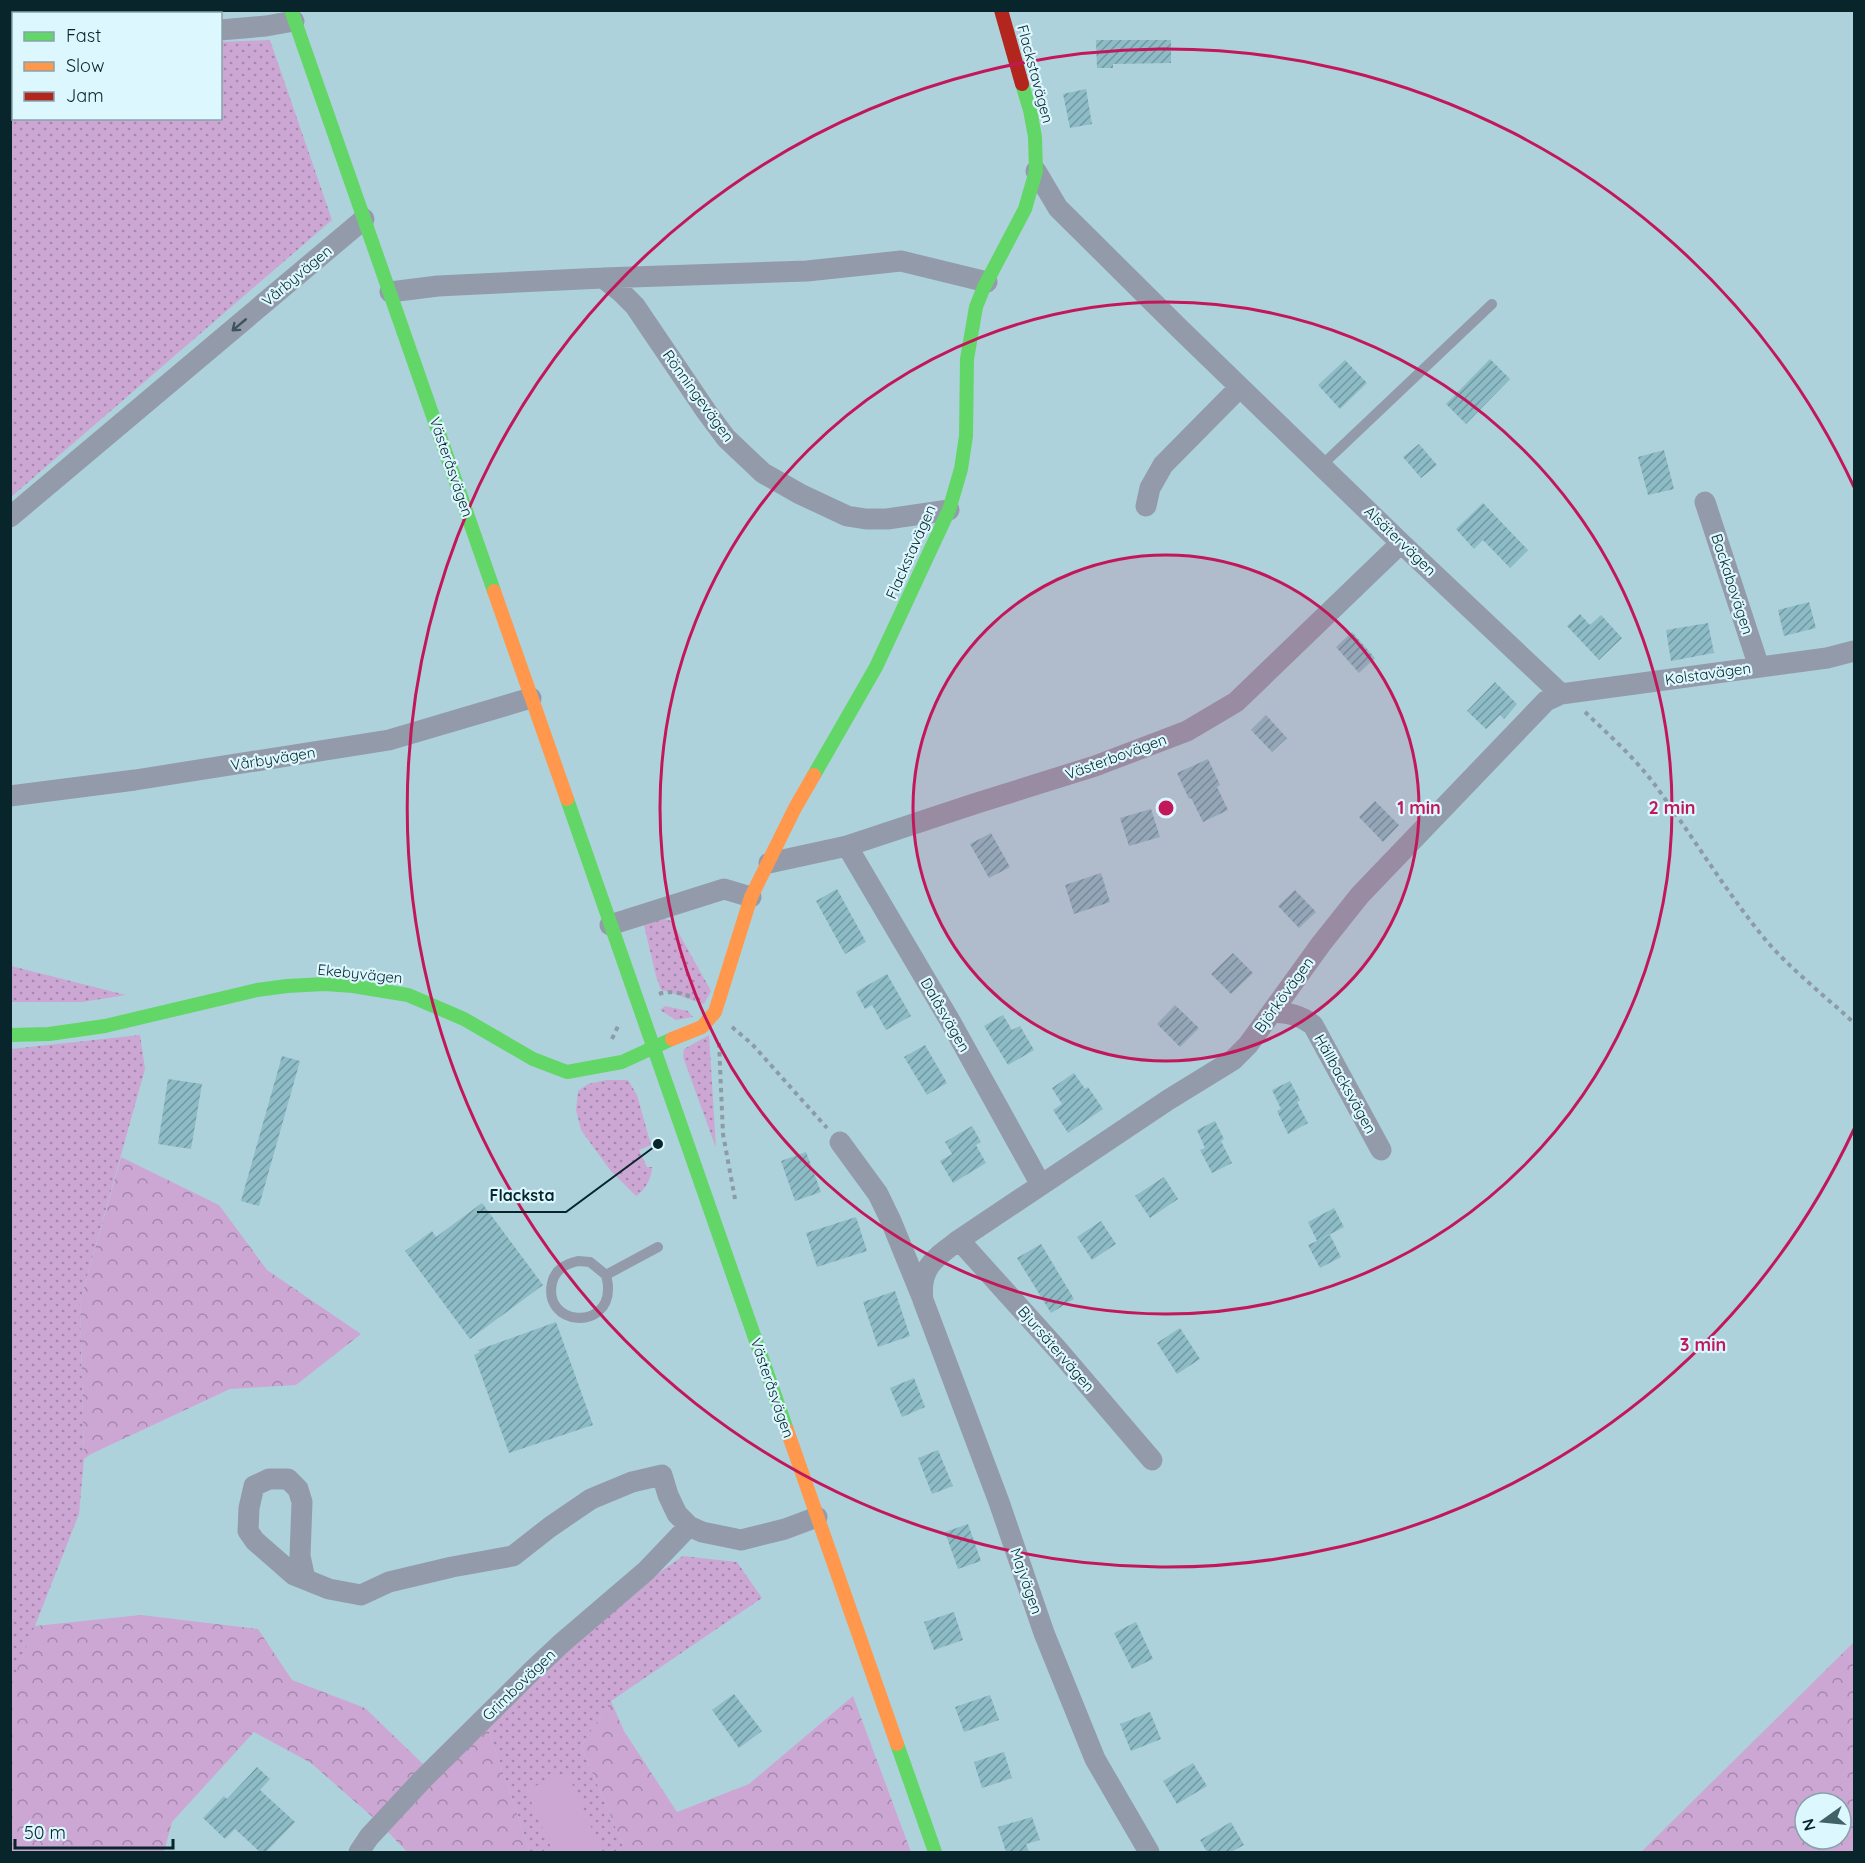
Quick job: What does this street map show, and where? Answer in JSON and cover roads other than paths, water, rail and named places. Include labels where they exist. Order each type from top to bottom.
[{"type":"street","name":"Flackstavägen","points":[[653,1047],[714,1021],[751,897],[795,808],[876,667],[949,510],[961,468],[966,436],[967,359],[976,307],[1024,209],[1036,171],[1035,137],[1030,110],[1001,10]]},
{"type":"street","points":[[222,30],[266,26],[292,16]]},
{"type":"street","name":"Västeråsvägen","points":[[292,16],[935,1852]]},
{"type":"street","name":"Alsätervägen","points":[[1036,171],[1058,208],[1321,466],[1561,694]]},
{"type":"street","name":"Vårbyvägen","points":[[10,517],[364,219]]},
{"type":"street","points":[[390,292],[438,286],[807,271],[901,261],[987,282]]},
{"type":"street","name":"Rönningevägen","points":[[603,278],[635,306],[726,438],[763,473],[800,494],[856,518],[886,519],[949,510]]},
{"type":"street","points":[[1146,506],[1150,488],[1163,465],[1240,387]]},
{"type":"street","name":"Backabovägen","points":[[1705,502],[1759,667]]},
{"type":"street","name":"Västerbovägen","points":[[769,863],[848,846],[1095,766],[1197,726],[1236,702],[1401,543]]},
{"type":"street","name":"Kolstavägen","points":[[1561,694],[1827,658],[1854,651]]},
{"type":"street","name":"Björkövägen","points":[[959,1240],[1168,1100],[1233,1060],[1248,1045],[1321,944],[1360,895],[1546,701],[1561,694]]},
{"type":"street","name":"Vårbyvägen","points":[[10,796],[135,780],[390,741],[531,698]]},
{"type":"street","name":"Dalåsvägen","points":[[848,846],[1041,1185]]},
{"type":"street","points":[[610,924],[724,889],[751,897]]},
{"type":"street","name":"Ekebyvägen","points":[[10,1035],[49,1034],[105,1026],[258,990],[325,984],[408,995],[464,1019],[533,1059],[567,1072],[622,1062],[653,1047]]},
{"type":"street","name":"Hällbacksvägen","points":[[1272,1012],[1303,1017],[1313,1026],[1381,1150]]},
{"type":"street","name":"Majvägen","points":[[840,1142],[878,1194],[891,1221],[999,1502],[1044,1634],[1095,1759],[1149,1852]]},
{"type":"street","name":"Majvägen","points":[[923,1300],[921,1286],[926,1270],[959,1240]]},
{"type":"street","name":"Bjursätervägen","points":[[959,1240],[1058,1350],[1152,1460]]},
{"type":"street","points":[[305,1580],[329,1589],[361,1595],[389,1582],[513,1556],[591,1499],[632,1482],[662,1475],[677,1514],[689,1526],[702,1532],[741,1540],[785,1529],[817,1517]]},
{"type":"street","name":"Grimbovägen","points":[[359,1852],[369,1837],[422,1780],[563,1642],[646,1572],[689,1526]]},
{"type":"lane","points":[[1321,466],[1492,304]]},
{"type":"lane","points":[[606,1275],[658,1247]]},
{"type":"lane","points":[[590,1262],[606,1275],[608,1289],[606,1300],[600,1310],[591,1316],[580,1319],[569,1317],[560,1311],[553,1301],[550,1290],[552,1279],[567,1263],[590,1262]]},
{"type":"place","name":"Flacksta","points":[[658,1144]]}]
